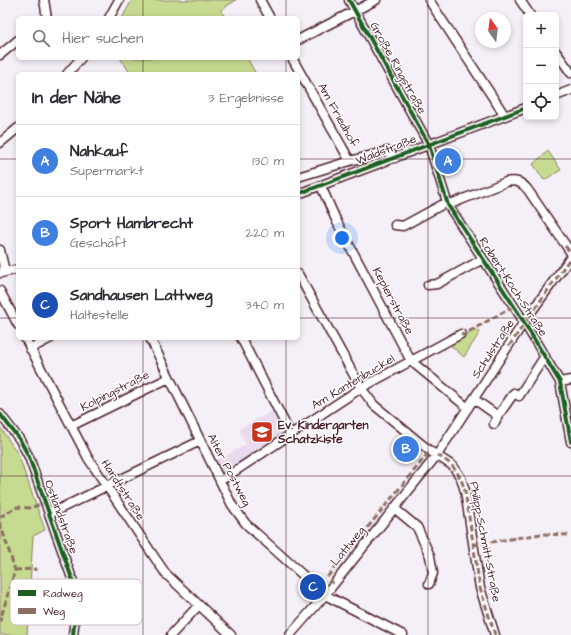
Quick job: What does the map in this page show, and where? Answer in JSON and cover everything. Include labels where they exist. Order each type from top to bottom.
[{"type":"street","points":[[44,0],[47,16]]},
{"type":"street","points":[[110,16],[119,0]]},
{"type":"street","points":[[260,0],[269,16]]},
{"type":"street","name":"Große Ringstraße","points":[[349,0],[429,145]]},
{"type":"street","points":[[300,39],[376,0]]},
{"type":"street","points":[[429,0],[505,116]]},
{"type":"street","points":[[520,0],[528,12]]},
{"type":"street","points":[[0,55],[16,42]]},
{"type":"street","points":[[559,56],[571,74]]},
{"type":"street","points":[[72,72],[80,60]]},
{"type":"street","name":"Am Friedhof","points":[[293,60],[300,72]]},
{"type":"street","name":"Am Friedhof","points":[[300,72],[350,161],[387,151],[395,158]]},
{"type":"street","points":[[559,95],[571,90]]},
{"type":"street","name":"Waldstraße","points":[[300,193],[523,109]]},
{"type":"street","points":[[0,144],[16,130]]},
{"type":"street","name":"Robert-Koch-Straße","points":[[429,145],[447,203],[524,322],[560,382],[571,442]]},
{"type":"street","points":[[300,176],[350,161]]},
{"type":"street","points":[[395,225],[403,226],[447,203],[506,182],[514,181],[520,182],[528,190],[571,253]]},
{"type":"street","name":"Keplerstraße","points":[[321,186],[337,222],[411,361],[468,408]]},
{"type":"street","points":[[0,250],[2,273],[16,270]]},
{"type":"street","name":"Schulstraße","points":[[437,455],[524,322],[571,257]]},
{"type":"street","points":[[428,285],[437,284],[483,259]]},
{"type":"street","name":"Philipp-Schmitt-Straße","points":[[300,278],[361,388],[374,405],[453,466],[461,478],[465,491],[480,588],[494,635]]},
{"type":"street","points":[[0,291],[16,321]]},
{"type":"street","name":"Am Kantenbuckel","points":[[220,481],[361,388],[460,334]]},
{"type":"street","name":"Hardtstraße","points":[[26,340],[71,426],[106,487],[166,574],[231,635]]},
{"type":"street","points":[[30,349],[47,340]]},
{"type":"street","name":"Alter Postweg","points":[[151,340],[232,505],[246,524],[325,595],[403,635]]},
{"type":"street","points":[[242,340],[291,435]]},
{"type":"street","points":[[474,399],[496,420],[514,393],[518,396],[545,356]]},
{"type":"street","name":"Kolpingstraße","points":[[71,426],[169,378]]},
{"type":"street","points":[[560,382],[571,380]]},
{"type":"street","name":"Ostlandstraße","points":[[0,414],[25,448],[72,579]]},
{"type":"street","points":[[49,514],[200,441]]},
{"type":"street","name":"Lattweg","points":[[290,635],[325,595],[437,455]]},
{"type":"street","points":[[394,508],[417,527],[430,556],[433,573],[429,584]]},
{"type":"street","points":[[171,635],[199,605]]},
{"type":"street","name":"Ostlandstraße","points":[[73,635],[74,625]]},
{"type":"shaded area","name":"Ev. Kindergarten Schatzkiste","points":[[274,410],[285,431],[284,434],[225,474],[221,473],[215,461],[246,445],[239,429]]},
{"type":"green space","points":[[132,0],[236,0],[221,10],[224,16],[123,16]]},
{"type":"green space","points":[[121,60],[248,60],[255,72],[130,72]]},
{"type":"green space","points":[[548,151],[561,170],[544,180],[533,164]]},
{"type":"green space","points":[[476,329],[480,332],[464,357],[449,344]]},
{"type":"green space","points":[[0,427],[18,454],[45,530],[33,536],[30,579],[10,579],[10,625],[28,625],[27,635],[0,635]]},
{"type":"marked path","points":[[565,246],[571,253]]},
{"type":"marked path","points":[[509,346],[571,257]]},
{"type":"marked path","points":[[461,334],[463,335],[514,306]]},
{"type":"marked path","points":[[333,584],[328,576],[430,451]]},
{"type":"marked path","points":[[437,455],[452,465],[461,479],[465,491],[480,588],[495,635]]},
{"type":"marked path","points":[[0,517],[17,507],[29,508],[45,503]]},
{"type":"marked path","points":[[0,523],[15,570],[12,579]]},
{"type":"marked path","points":[[473,545],[541,534],[571,535]]},
{"type":"marked path","points":[[15,570],[37,569]]},
{"type":"marked path","points":[[0,621],[10,587]]},
{"type":"cycle path","points":[[349,0],[429,145],[448,205],[519,314],[560,382],[571,442]]},
{"type":"cycle path","points":[[300,193],[523,109]]},
{"type":"cycle path","points":[[0,414],[20,440],[29,457],[72,579]]},
{"type":"cycle path","points":[[73,635],[74,625]]},
{"type":"place","name":"Nahkauf","points":[[448,161]]},
{"type":"place","name":"Ev. Kindergarten Schatzkiste","points":[[262,432]]},
{"type":"place","name":"Sport Hambrecht","points":[[406,449]]},
{"type":"place","name":"Sandhausen Lattweg","points":[[313,587]]}]
